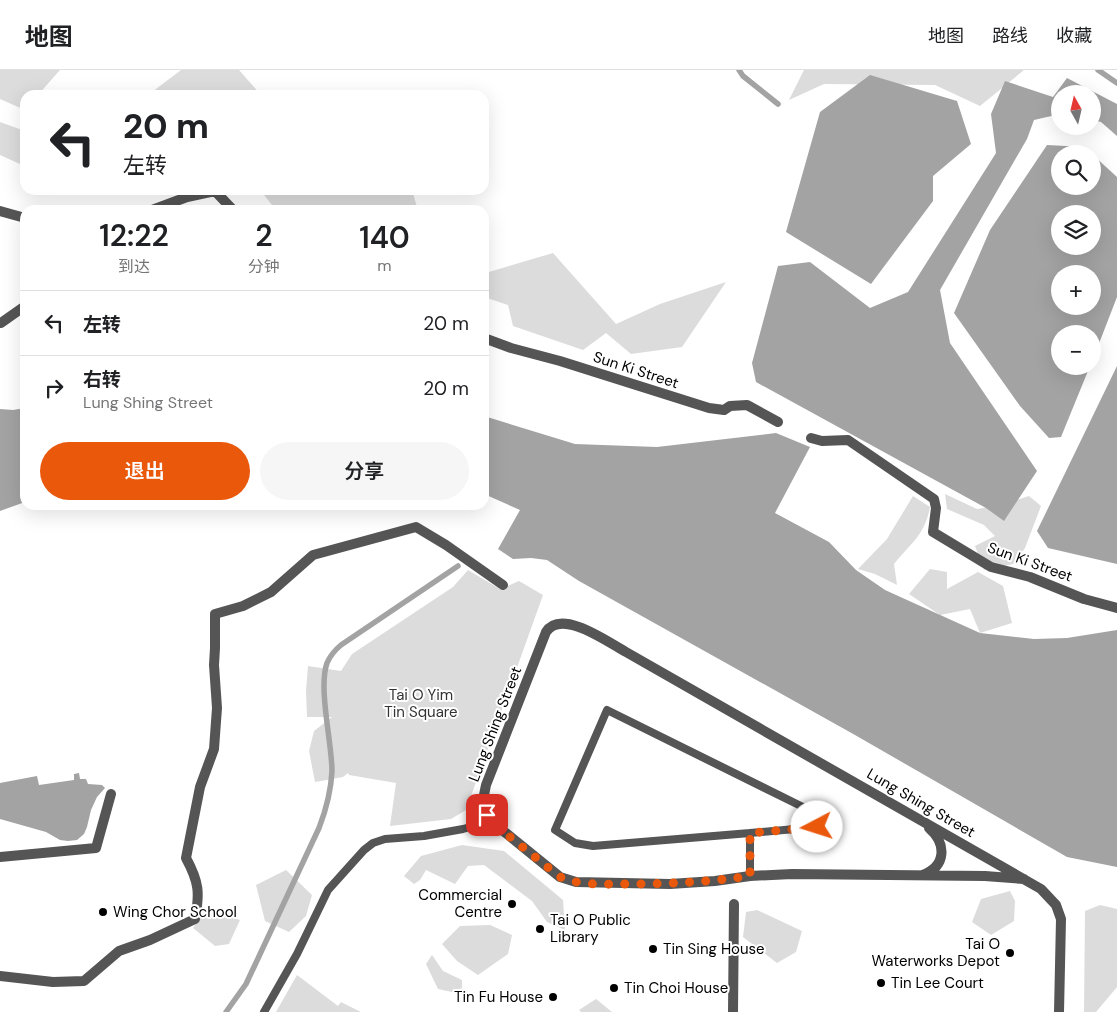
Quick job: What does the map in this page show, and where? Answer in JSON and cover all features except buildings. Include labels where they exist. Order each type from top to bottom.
[{"type":"street","points":[[165,205],[196,195]]},
{"type":"street","points":[[218,195],[228,205]]},
{"type":"street","points":[[0,211],[20,217]]},
{"type":"street","points":[[1,323],[20,310]]},
{"type":"street","name":"Sun Ki Street","points":[[489,340],[709,408],[724,410],[730,406],[747,405],[778,422]]},
{"type":"street","name":"Sun Ki Street","points":[[811,438],[822,441],[848,440],[934,499],[936,508],[933,532],[991,567],[1030,577],[1084,598],[1117,608]]},
{"type":"street","points":[[0,976],[53,982],[84,981],[119,951],[150,940],[195,920],[199,899],[198,891],[195,875],[186,858],[200,787],[214,749],[217,708],[214,665],[215,614],[243,606],[271,592],[313,555],[416,527],[446,545],[503,585]]},
{"type":"street","name":"Lung Shing Street","points":[[1024,880],[985,876],[792,874],[670,884],[576,882],[560,877],[490,821],[484,805],[484,795],[486,785],[546,632],[552,625],[563,623],[578,627],[626,652],[1024,880],[1048,895],[1059,912],[1061,928],[1059,1012]]},
{"type":"street","points":[[0,857],[96,848],[111,794]]},
{"type":"street","points":[[922,876],[929,873],[939,863],[942,850],[937,837],[923,822]]},
{"type":"street","points":[[733,1012],[734,904]]},
{"type":"lane","points":[[607,710],[809,810],[818,819],[817,827],[750,833],[593,846],[575,843],[555,830],[607,710]]},
{"type":"lane","points":[[264,1012],[297,954],[328,890],[364,850],[373,843],[385,839],[463,830],[490,821]]},
{"type":"lane","points":[[750,833],[750,876]]},
{"type":"green space","points":[[0,70],[60,70],[42,90],[20,90],[20,108],[0,99]]},
{"type":"green space","points":[[181,70],[239,70],[257,90],[155,90]]},
{"type":"green space","points":[[804,70],[1024,70],[980,106],[935,85],[824,84],[789,100]]},
{"type":"green space","points":[[0,122],[20,129],[20,164],[0,155]]},
{"type":"green space","points":[[264,195],[413,195],[416,205],[272,205]]},
{"type":"green space","points":[[553,253],[616,324],[660,304],[726,282],[682,347],[631,354],[606,333],[583,350],[513,326],[508,305],[489,299],[489,272]]},
{"type":"green space","points":[[945,494],[977,509],[1001,505],[1029,496],[1041,506],[1025,548],[1013,564],[984,570],[975,546],[995,536],[984,525],[947,509]]},
{"type":"green space","points":[[913,496],[930,507],[928,517],[921,532],[894,564],[897,585],[875,574],[858,569],[887,539]]},
{"type":"green space","points":[[930,569],[947,572],[947,589],[978,572],[1003,586],[1012,623],[980,633],[970,609],[940,615],[909,594]]},
{"type":"green space","name":"Tai O Yim Tin Square","points":[[468,570],[500,589],[519,581],[543,595],[466,810],[451,819],[390,826],[396,783],[349,775],[348,773],[343,777],[315,782],[309,751],[314,731],[332,717],[307,717],[306,691],[308,666],[341,671],[352,654],[453,587]]},
{"type":"green space","points":[[462,845],[504,851],[563,900],[565,930],[547,922],[532,901],[484,865],[468,866],[455,884],[426,870],[420,880],[414,884],[404,876],[421,856]]},
{"type":"green space","points":[[286,870],[312,895],[306,916],[289,932],[265,921],[256,885]]},
{"type":"green space","points":[[1010,891],[1015,901],[1014,921],[991,935],[972,922],[981,899]]},
{"type":"green space","points":[[1100,905],[1117,909],[1117,987],[1096,1012],[1084,1012],[1085,911]]},
{"type":"green space","points":[[206,909],[240,920],[229,944],[215,946],[193,928]]},
{"type":"green space","points":[[757,910],[802,931],[796,952],[777,963],[743,937],[746,912]]},
{"type":"green space","points":[[490,925],[512,935],[508,954],[478,975],[457,961],[442,944],[460,926]]},
{"type":"green space","points":[[432,955],[443,971],[462,980],[462,988],[452,992],[438,989],[426,964]]},
{"type":"green space","points":[[297,975],[338,1006],[341,1002],[361,1012],[276,1012]]},
{"type":"green space","points":[[596,999],[612,1012],[581,1012],[579,1010]]},
{"type":"shaded area","points":[[870,75],[957,101],[971,144],[933,176],[933,201],[871,284],[786,232],[820,112]]},
{"type":"shaded area","points":[[1067,78],[1080,85],[1062,85]]},
{"type":"shaded area","points":[[1005,81],[1051,96],[1051,116],[1034,120],[1027,139],[940,290],[950,343],[1037,471],[1004,521],[986,508],[756,382],[752,363],[778,266],[810,262],[870,308],[908,292],[996,153],[991,114]]},
{"type":"shaded area","points":[[1101,96],[1117,104],[1117,136],[1101,122]]},
{"type":"shaded area","points":[[1047,145],[1051,145],[1051,195],[1101,195],[1101,162],[1117,177],[1117,297],[1101,338],[1101,325],[1051,325],[1051,375],[1086,375],[1061,437],[1049,438],[1020,406],[954,313],[990,230]]},
{"type":"shaded area","points":[[1117,366],[1117,564],[1048,548],[1037,531]]},
{"type":"shaded area","points":[[0,409],[20,409],[20,504],[0,511]]},
{"type":"shaded area","points":[[489,418],[575,444],[657,447],[776,433],[810,447],[775,513],[829,542],[856,570],[885,590],[980,633],[1034,639],[1067,638],[1117,630],[1117,867],[1067,857],[855,735],[579,581],[547,560],[531,558],[513,559],[498,549],[520,510],[489,496]]},
{"type":"shaded area","points":[[79,773],[80,779],[86,779],[88,784],[102,785],[105,788],[97,797],[91,810],[84,834],[77,840],[60,840],[46,832],[0,819],[0,783],[37,776],[39,785],[74,780],[74,774]]},
{"type":"waterway","points":[[739,70],[743,76],[778,104]]},
{"type":"waterway","points":[[1098,70],[1117,83]]},
{"type":"waterway","points":[[226,1012],[246,984],[319,828],[326,807],[332,771],[324,686],[328,660],[341,645],[458,566]]},
{"type":"place","name":"Commercial Centre","points":[[512,904]]},
{"type":"place","name":"Wing Chor School","points":[[103,912]]},
{"type":"place","name":"Tai O Public Library","points":[[540,929]]},
{"type":"place","name":"Tin Sing House","points":[[653,949]]},
{"type":"place","name":"Tai O Waterworks Depot","points":[[1010,953]]},
{"type":"place","name":"Tin Lee Court","points":[[881,983]]},
{"type":"place","name":"Tin Choi House","points":[[614,988]]},
{"type":"place","name":"Tin Fu House","points":[[553,997]]},
{"type":"route","points":[[487,815],[490,821],[560,877],[586,883],[670,884],[750,876],[750,833],[817,827]]}]
